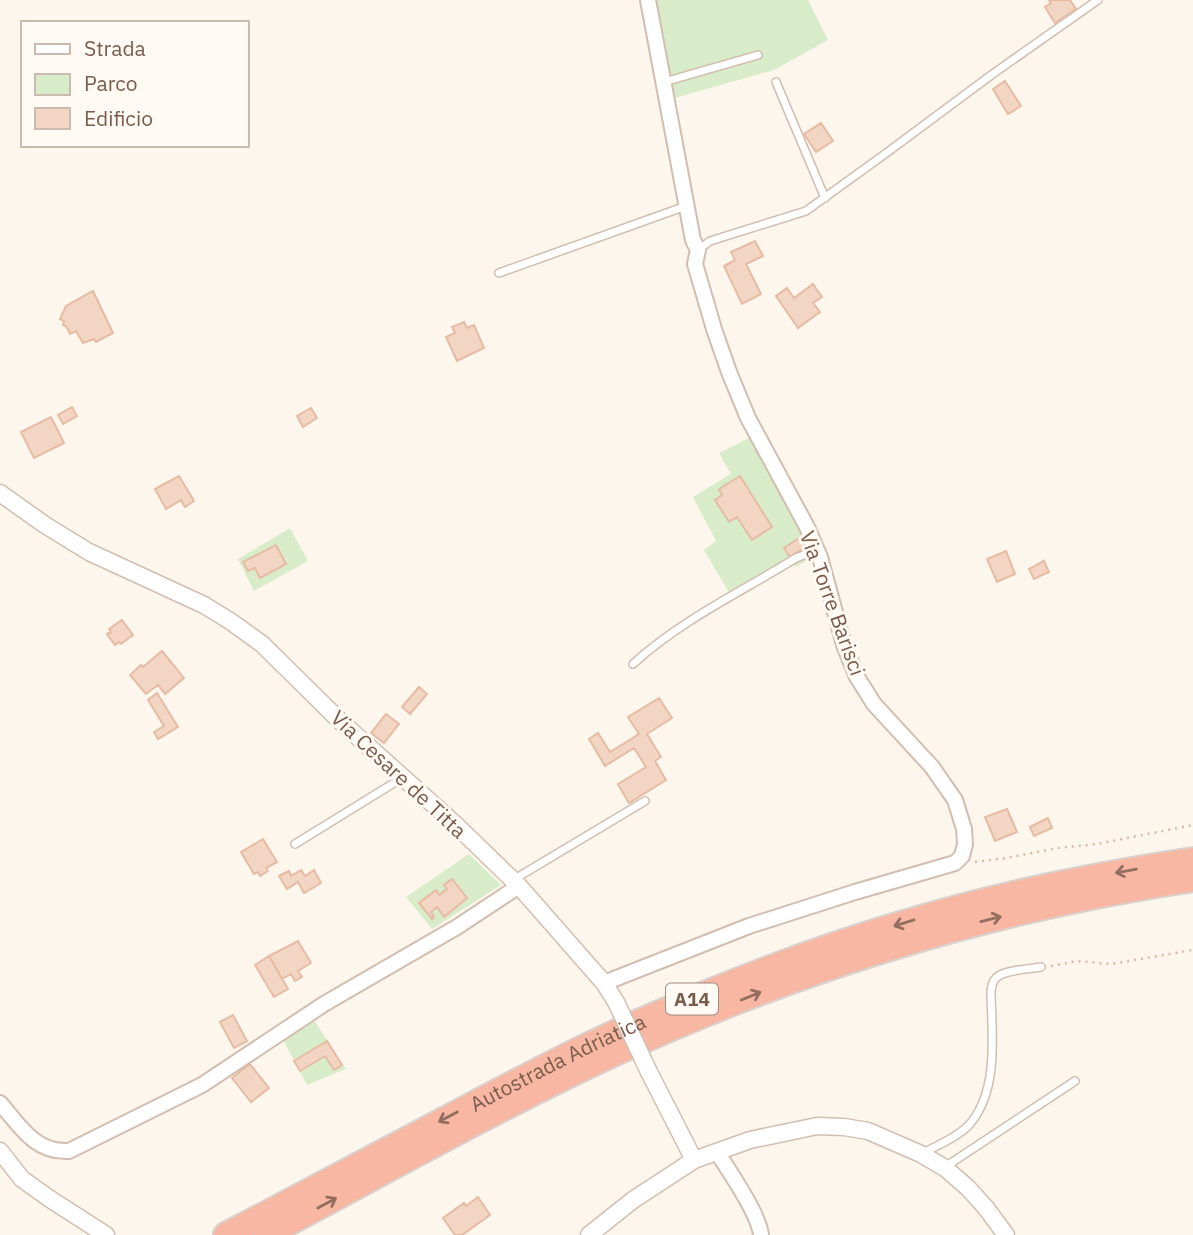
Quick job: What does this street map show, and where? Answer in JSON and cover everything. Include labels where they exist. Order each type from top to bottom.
[{"type":"highway","name":"Autostrada Adriatica","points":[[226,1235],[559,1060],[653,1016],[757,973],[843,942],[964,906],[1062,883],[1193,860]]},
{"type":"highway","name":"Autostrada Adriatica","points":[[266,1235],[611,1055],[776,986],[853,959],[971,924],[1071,901],[1193,879]]},
{"type":"street","name":"Via Torre Barisci","points":[[648,0],[693,240],[698,250],[695,264],[729,372],[748,418],[807,527],[844,645],[858,677],[874,704],[932,767],[955,800],[964,829],[965,844],[958,860]]},
{"type":"street","name":"Via Cesare de Titta","points":[[0,493],[89,552],[204,605],[262,644],[339,720],[456,825],[516,883],[604,983],[694,1160]]},
{"type":"street","points":[[604,983],[749,926],[958,860]]},
{"type":"street","points":[[0,1103],[26,1134],[39,1144],[55,1152],[69,1151],[202,1085],[324,1004],[457,927],[516,883]]},
{"type":"street","points":[[589,1235],[633,1200],[694,1160],[750,1140],[817,1126],[868,1131],[921,1154],[944,1168],[968,1188],[1006,1235]]},
{"type":"street","points":[[0,1152],[22,1179],[106,1235]]},
{"type":"street","points":[[717,1152],[743,1195],[761,1235]]},
{"type":"lane","points":[[698,250],[710,241],[806,211],[1098,0]]},
{"type":"lane","points":[[663,83],[758,55]]},
{"type":"lane","points":[[776,82],[825,198]]},
{"type":"lane","points":[[499,273],[687,206]]},
{"type":"lane","points":[[633,664],[678,628],[796,558],[816,550]]},
{"type":"lane","points":[[295,844],[402,778]]},
{"type":"lane","points":[[516,883],[645,801]]},
{"type":"lane","points":[[921,1154],[950,1140],[969,1125],[979,1108],[988,1086],[993,1055],[990,994],[996,977],[1003,973],[1041,967]]},
{"type":"lane","points":[[944,1168],[1075,1081]]},
{"type":"path","points":[[958,860],[969,863],[1006,859],[1058,848],[1097,845],[1193,825]]},
{"type":"path","points":[[1041,967],[1077,961],[1111,964],[1193,950]]},
{"type":"green space","points":[[655,0],[808,0],[828,40],[774,70],[671,99]]},
{"type":"green space","points":[[751,437],[816,557],[795,567],[790,558],[730,594],[704,550],[716,541],[693,497],[731,474],[719,453]]},
{"type":"green space","points":[[290,528],[308,561],[254,591],[238,559]]},
{"type":"green space","points":[[469,854],[501,885],[432,929],[406,897]]},
{"type":"green space","points":[[312,1017],[346,1069],[307,1085],[282,1038]]},
{"type":"building","points":[[1049,0],[1070,0],[1076,9],[1055,23],[1045,7],[1051,3]]},
{"type":"building","points":[[1005,81],[1021,106],[1008,114],[993,89]]},
{"type":"building","points":[[821,123],[833,141],[816,152],[804,134]]},
{"type":"building","points":[[755,241],[763,256],[746,264],[761,294],[742,304],[724,266],[735,260],[731,252]]},
{"type":"building","points":[[813,284],[822,297],[813,303],[820,312],[798,328],[776,296],[787,288],[794,298]]},
{"type":"building","points":[[93,291],[113,333],[96,342],[94,339],[83,343],[76,331],[70,334],[63,325],[64,321],[60,319],[66,306]]},
{"type":"building","points":[[464,322],[467,328],[474,325],[484,348],[457,361],[446,337],[455,333],[452,327]]},
{"type":"building","points":[[72,407],[77,416],[63,424],[58,415]]},
{"type":"building","points":[[311,408],[317,418],[303,427],[297,416]]},
{"type":"building","points":[[51,417],[64,443],[34,458],[21,432]]},
{"type":"building","points":[[179,476],[194,501],[185,507],[181,500],[166,509],[155,489]]},
{"type":"building","points":[[740,476],[772,527],[752,540],[737,517],[729,522],[715,500],[722,495],[719,489]]},
{"type":"building","points":[[801,537],[807,546],[790,557],[784,548]]},
{"type":"building","points":[[276,545],[286,564],[260,578],[255,568],[248,571],[243,562]]},
{"type":"building","points":[[1006,551],[1015,574],[997,582],[987,559]]},
{"type":"building","points":[[1044,561],[1049,572],[1034,579],[1029,569]]},
{"type":"building","points":[[122,620],[133,635],[115,645],[107,634],[111,632],[109,629]]},
{"type":"building","points":[[162,651],[184,678],[165,694],[158,685],[146,694],[130,675]]},
{"type":"building","points":[[419,687],[427,694],[410,714],[402,707]]},
{"type":"building","points":[[157,693],[178,727],[158,739],[154,732],[164,726],[148,700]]},
{"type":"building","points":[[659,698],[672,718],[647,734],[661,757],[655,761],[666,780],[629,803],[618,784],[646,767],[634,748],[605,766],[589,739],[598,733],[610,752],[639,734],[628,717]]},
{"type":"building","points":[[386,714],[399,724],[384,743],[371,733]]},
{"type":"building","points":[[1007,809],[1017,832],[995,841],[985,817]]},
{"type":"building","points":[[1048,818],[1052,828],[1034,836],[1030,827]]},
{"type":"building","points":[[263,839],[277,862],[266,868],[268,871],[260,876],[258,872],[254,874],[241,852]]},
{"type":"building","points":[[301,870],[305,876],[314,870],[321,883],[304,893],[298,882],[287,889],[279,876],[289,871],[291,876]]},
{"type":"building","points":[[452,879],[467,898],[444,917],[437,907],[431,912],[434,917],[432,919],[419,903],[436,890],[439,895],[447,889],[444,885]]},
{"type":"building","points":[[298,941],[311,963],[298,971],[302,977],[295,981],[291,974],[282,979],[269,956]]},
{"type":"building","points":[[269,956],[288,989],[274,997],[255,965]]},
{"type":"building","points":[[233,1015],[247,1041],[234,1048],[220,1022]]},
{"type":"building","points":[[327,1041],[342,1065],[334,1070],[325,1056],[300,1071],[294,1061]]},
{"type":"building","points":[[250,1064],[269,1088],[251,1102],[232,1078]]},
{"type":"building","points":[[478,1197],[490,1215],[462,1235],[455,1235],[443,1218]]}]
